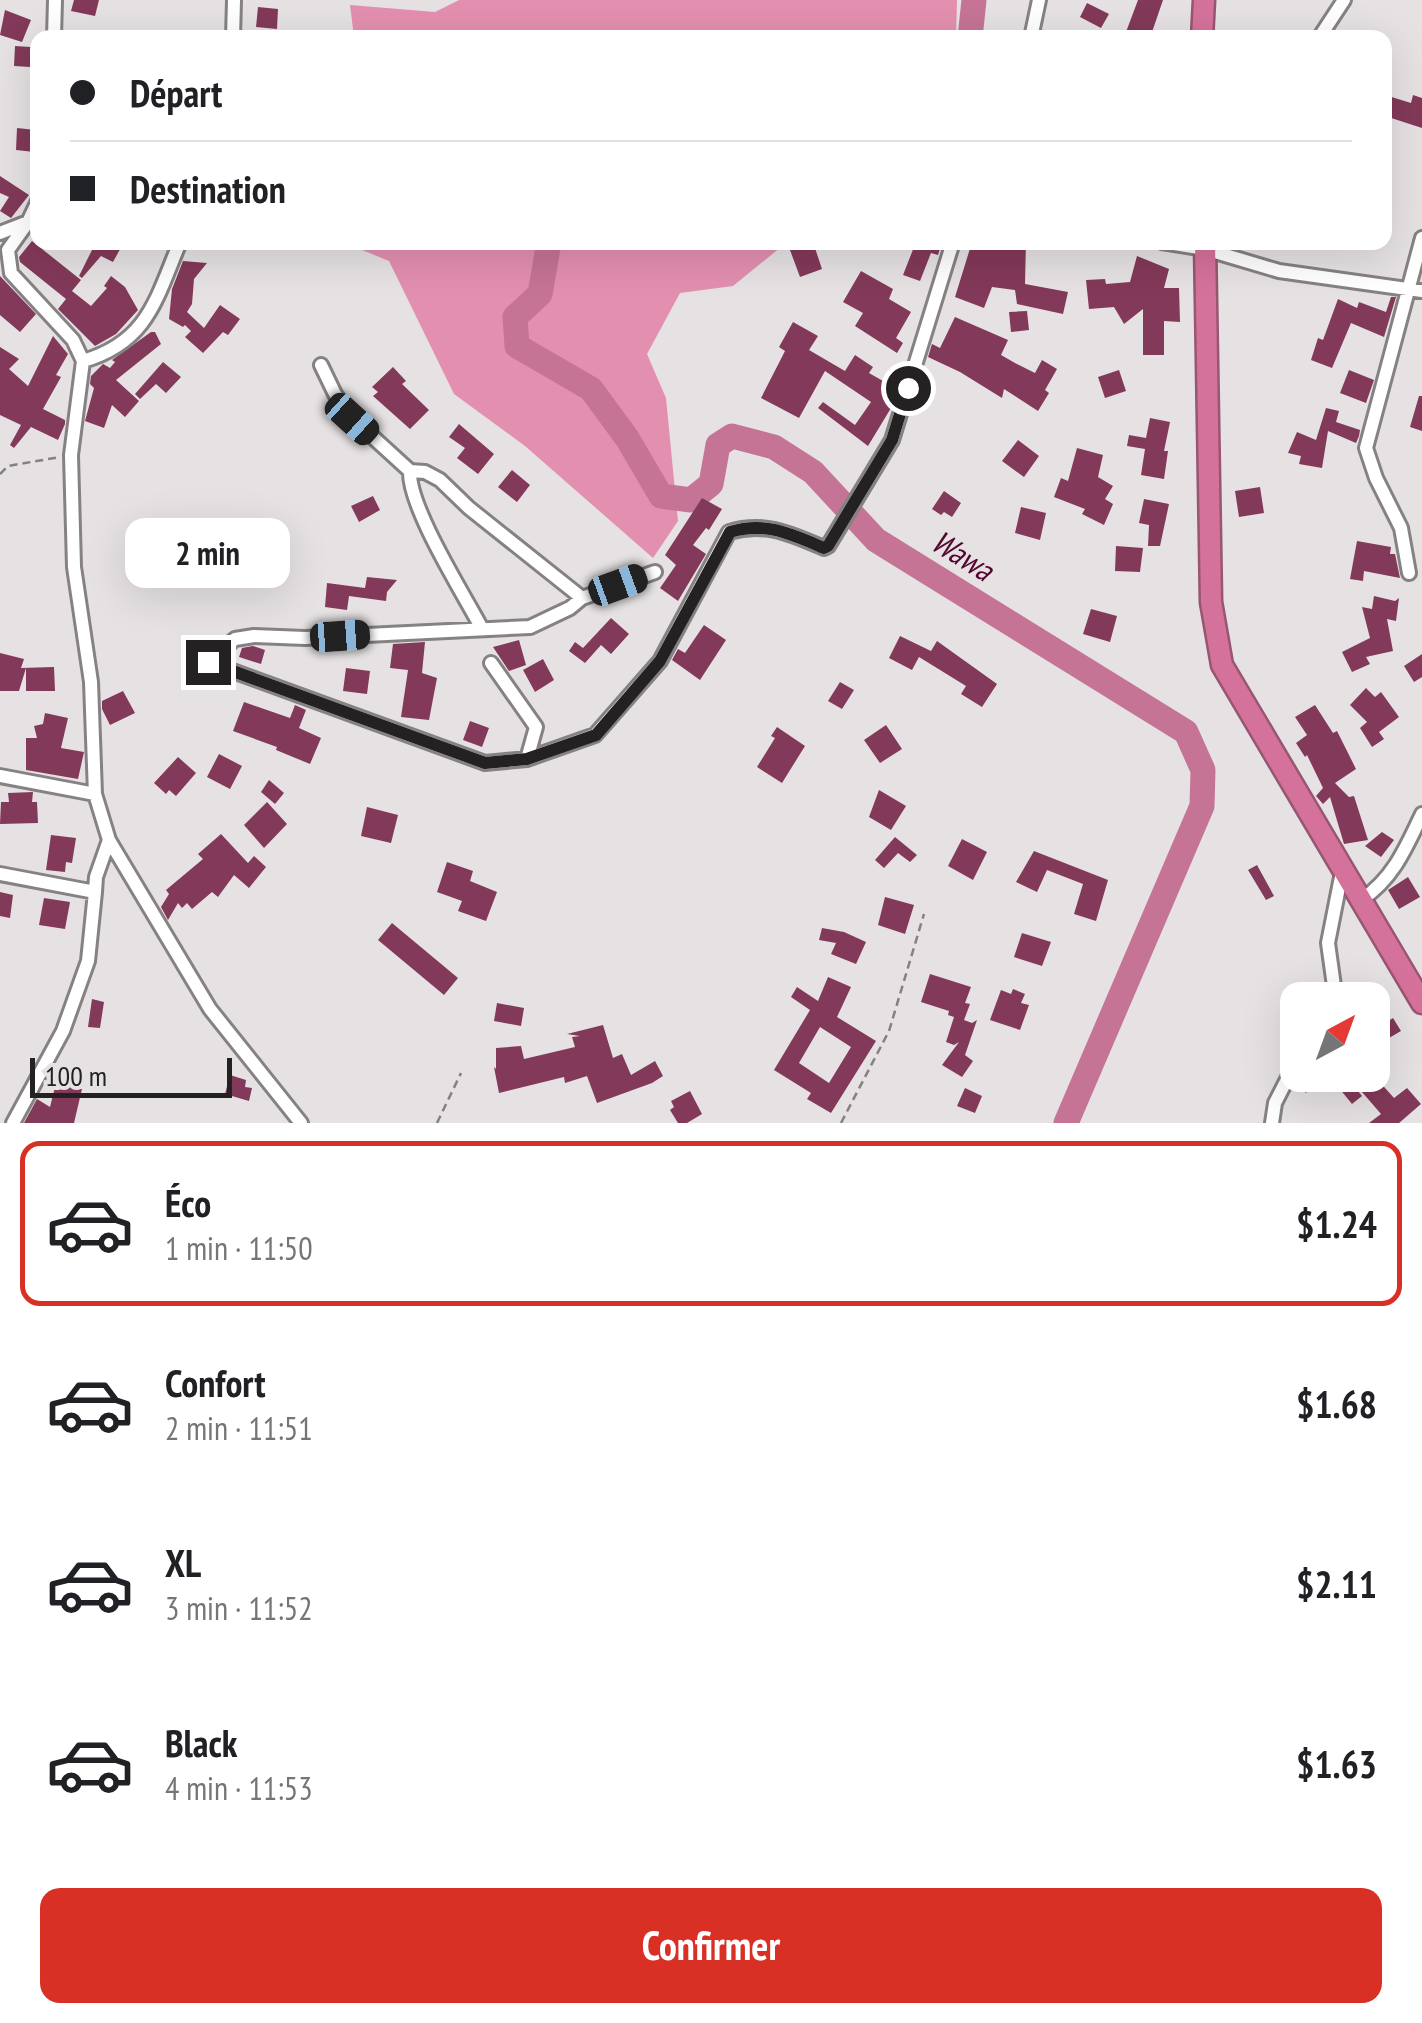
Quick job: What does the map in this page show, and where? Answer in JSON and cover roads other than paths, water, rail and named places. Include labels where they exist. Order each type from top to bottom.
[{"type":"highway","points":[[1202,30],[1204,0]]},
{"type":"highway","points":[[1204,250],[1212,602],[1222,665],[1422,1003]]},
{"type":"street","points":[[54,30],[55,0]]},
{"type":"street","points":[[233,30],[234,0]]},
{"type":"street","points":[[1033,30],[1040,0]]},
{"type":"street","points":[[1324,30],[1344,0]]},
{"type":"street","points":[[30,218],[8,250],[12,273],[73,340],[84,361],[70,456],[74,567],[91,682],[94,794],[110,840],[210,1009],[302,1123]]},
{"type":"street","points":[[0,233],[28,222]]},
{"type":"street","points":[[1409,573],[1401,528],[1366,448],[1416,290],[1422,238]]},
{"type":"street","points":[[84,361],[111,353],[145,322],[176,250]]},
{"type":"street","points":[[655,572],[582,598],[570,608],[530,626],[306,638],[254,636],[235,640],[208,662],[485,763],[527,759],[596,735],[660,661],[730,532],[750,526],[776,528],[824,548],[892,440],[951,250]]},
{"type":"street","points":[[1216,250],[1279,271],[1416,290]]},
{"type":"street","points":[[0,285],[12,273]]},
{"type":"street","points":[[321,365],[352,419],[410,471],[424,472],[440,480],[469,508],[582,598]]},
{"type":"street","points":[[410,471],[410,482],[427,524],[481,627]]},
{"type":"street","points":[[491,663],[536,727],[527,759]]},
{"type":"street","points":[[0,776],[94,794]]},
{"type":"street","points":[[1361,900],[1376,890],[1401,860],[1422,814]]},
{"type":"street","points":[[13,1123],[69,1014],[88,961],[99,867],[110,840]]},
{"type":"street","points":[[1333,982],[1328,943],[1342,872]]},
{"type":"street","points":[[0,874],[95,892]]},
{"type":"street","points":[[1272,1123],[1281,1092]]},
{"type":"waterway","name":"Wawa","points":[[971,30],[974,0]]},
{"type":"waterway","name":"Wawa","points":[[548,250],[540,294],[515,317],[517,346],[591,389],[627,438],[661,496],[691,500],[711,484],[718,445],[732,436],[774,447],[813,472],[876,540],[1186,732],[1203,770],[1202,806],[1066,1123]]}]
